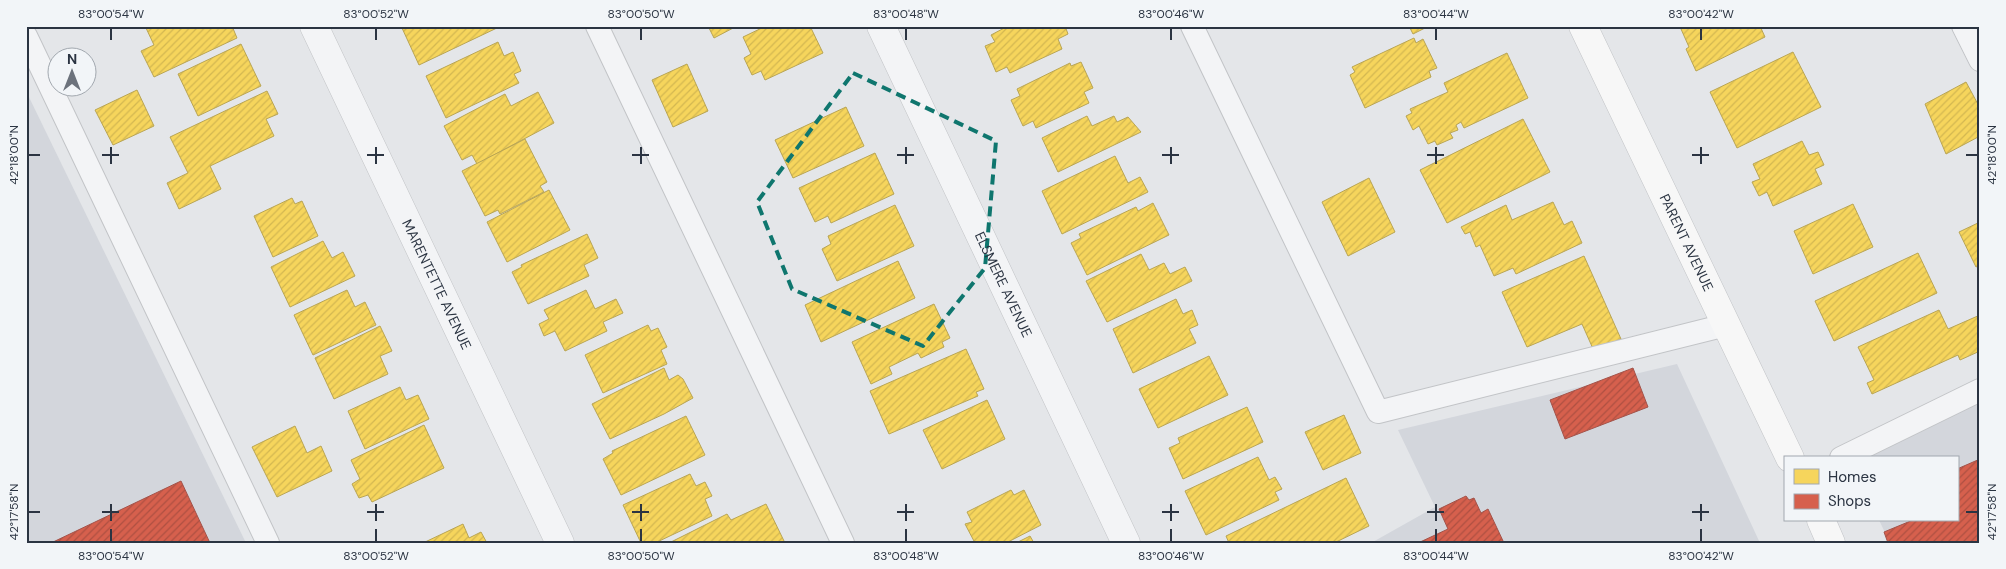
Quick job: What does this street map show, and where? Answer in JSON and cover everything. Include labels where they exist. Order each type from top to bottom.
[{"type":"street","name":"MARENTETTE AVENUE","points":[[314,26],[560,543]]},
{"type":"street","name":"ELSMERE AVENUE","points":[[881,26],[1126,543]]},
{"type":"street","name":"PARENT AVENUE","points":[[1583,26],[1789,456]]},
{"type":"street","points":[[1821,522],[1831,543]]},
{"type":"lane","points":[[597,26],[843,543]]},
{"type":"lane","points":[[1192,26],[1378,412],[1726,325]]},
{"type":"lane","points":[[1963,26],[1980,60]]},
{"type":"lane","points":[[26,36],[268,543]]},
{"type":"lane","points":[[1845,456],[1980,390]]},
{"type":"highlighted area","points":[[853,73],[996,141],[985,268],[923,346],[792,289],[757,202]]},
{"type":"shaded area","points":[[26,91],[246,543],[26,543]]},
{"type":"shaded area","points":[[1677,364],[1760,543],[1371,543],[1435,507],[1398,430]]},
{"type":"shaded area","points":[[1980,391],[1980,543],[1890,543],[1880,522],[1958,522],[1958,456],[1852,456]]},
{"type":"building: Homes","points":[[150,26],[232,26],[237,38],[154,77],[141,51],[154,45],[146,28]]},
{"type":"building: Homes","points":[[406,26],[499,27],[419,65],[402,28]]},
{"type":"building: Homes","points":[[708,26],[737,26],[714,38]]},
{"type":"building: Homes","points":[[766,26],[810,26],[823,53],[765,80],[761,71],[752,75],[744,58],[751,54],[743,37]]},
{"type":"building: Homes","points":[[1008,26],[1065,26],[1068,34],[1058,39],[1062,49],[1010,73],[1007,67],[996,72],[985,46],[995,42],[991,35]]},
{"type":"building: Homes","points":[[1409,26],[1429,26],[1413,34]]},
{"type":"building: Homes","points":[[1684,26],[1760,26],[1765,37],[1696,71],[1686,49],[1689,47],[1681,29]]},
{"type":"building: Homes","points":[[1414,38],[1416,43],[1423,39],[1437,68],[1429,71],[1431,77],[1365,108],[1350,75],[1355,72],[1352,67]]},
{"type":"building: Homes","points":[[498,42],[504,56],[513,52],[521,71],[514,74],[519,83],[446,118],[426,76]]},
{"type":"building: Homes","points":[[241,44],[261,86],[198,116],[178,74]]},
{"type":"building: Homes","points":[[1793,52],[1821,107],[1737,148],[1710,92]]},
{"type":"building: Homes","points":[[1507,53],[1528,98],[1464,128],[1461,122],[1456,125],[1458,130],[1450,133],[1453,138],[1437,145],[1435,141],[1428,144],[1419,126],[1413,130],[1406,116],[1412,113],[1410,109],[1448,92],[1444,83]]},
{"type":"building: Homes","points":[[1081,62],[1093,88],[1084,92],[1089,103],[1036,128],[1033,121],[1023,126],[1011,100],[1020,96],[1017,89],[1070,63],[1071,66]]},
{"type":"building: Homes","points":[[687,64],[708,111],[673,127],[652,80]]},
{"type":"building: Homes","points":[[1966,82],[1980,108],[1980,136],[1946,154],[1925,104]]},
{"type":"building: Homes","points":[[137,90],[154,126],[113,145],[95,110]]},
{"type":"building: Homes","points":[[267,91],[278,114],[266,119],[274,136],[210,166],[221,189],[179,209],[167,183],[188,173],[170,137]]},
{"type":"building: Homes","points":[[538,92],[554,123],[477,164],[472,155],[462,160],[444,126],[505,94],[511,106]]},
{"type":"building: Homes","points":[[846,107],[864,146],[793,178],[775,140]]},
{"type":"building: Homes","points":[[1087,116],[1092,126],[1114,116],[1117,122],[1128,117],[1141,132],[1058,172],[1042,138]]},
{"type":"building: Homes","points":[[1523,119],[1550,172],[1447,223],[1420,170]]},
{"type":"building: Homes","points":[[525,139],[547,182],[540,186],[544,192],[500,214],[498,210],[485,216],[462,171]]},
{"type":"building: Homes","points":[[1802,141],[1809,155],[1818,152],[1824,165],[1815,169],[1822,184],[1773,206],[1767,192],[1759,196],[1752,182],[1760,179],[1753,164]]},
{"type":"building: Homes","points":[[875,153],[894,194],[831,223],[828,216],[815,222],[799,188]]},
{"type":"building: Homes","points":[[1115,156],[1128,183],[1140,177],[1148,192],[1062,234],[1042,191]]},
{"type":"building: Homes","points":[[1369,178],[1395,232],[1348,256],[1322,202]]},
{"type":"building: Homes","points":[[549,190],[570,230],[507,262],[487,222]]},
{"type":"building: Homes","points":[[292,198],[295,204],[302,201],[318,236],[273,257],[254,216]]},
{"type":"building: Homes","points":[[1553,202],[1564,225],[1572,221],[1582,243],[1516,274],[1513,268],[1494,276],[1480,245],[1476,247],[1470,232],[1465,234],[1461,227],[1506,205],[1512,220]]},
{"type":"building: Homes","points":[[1153,203],[1169,235],[1087,275],[1071,243],[1081,238],[1079,234],[1136,207],[1138,211]]},
{"type":"building: Homes","points":[[1853,204],[1873,247],[1813,274],[1794,231]]},
{"type":"building: Homes","points":[[895,205],[914,246],[837,281],[822,249],[831,244],[828,236]]},
{"type":"building: Homes","points":[[1980,222],[1980,265],[1976,267],[1959,232]]},
{"type":"building: Homes","points":[[587,234],[598,258],[584,265],[589,276],[528,304],[512,272],[522,267],[521,265]]},
{"type":"building: Homes","points":[[323,241],[332,258],[343,252],[355,276],[290,307],[271,267]]},
{"type":"building: Homes","points":[[1918,253],[1937,293],[1834,341],[1815,301]]},
{"type":"building: Homes","points":[[1141,254],[1149,270],[1164,263],[1170,274],[1185,267],[1192,281],[1107,322],[1086,281]]},
{"type":"building: Homes","points":[[1584,256],[1621,339],[1594,351],[1582,324],[1527,347],[1502,292]]},
{"type":"building: Homes","points":[[898,261],[915,298],[821,342],[805,305]]},
{"type":"building: Homes","points":[[347,290],[355,307],[365,302],[376,325],[313,355],[294,315]]},
{"type":"building: Homes","points":[[586,290],[595,309],[616,299],[623,313],[603,322],[607,331],[565,351],[555,331],[544,336],[539,324],[549,319],[544,310]]},
{"type":"building: Homes","points":[[1176,299],[1183,314],[1192,310],[1198,325],[1189,329],[1196,343],[1133,373],[1113,329]]},
{"type":"building: Homes","points":[[934,304],[950,338],[942,342],[944,347],[921,358],[918,353],[889,367],[892,374],[871,384],[852,342]]},
{"type":"building: Homes","points":[[1939,310],[1948,329],[1980,315],[1980,351],[1960,360],[1958,355],[1872,394],[1867,383],[1874,380],[1858,347]]},
{"type":"building: Homes","points":[[648,325],[651,331],[658,328],[667,347],[661,350],[667,364],[603,393],[585,355]]},
{"type":"building: Homes","points":[[380,326],[392,351],[380,356],[388,374],[334,399],[315,358]]},
{"type":"building: Homes","points":[[966,349],[984,389],[976,392],[978,396],[889,434],[870,391]]},
{"type":"building: Homes","points":[[1209,356],[1228,395],[1158,428],[1139,389]]},
{"type":"building: Homes","points":[[664,368],[669,380],[678,375],[683,379],[693,398],[664,414],[610,439],[592,404]]},
{"type":"building: Homes","points":[[400,387],[406,400],[418,395],[429,419],[365,449],[348,411]]},
{"type":"building: Homes","points":[[987,400],[1005,439],[942,469],[923,430]]},
{"type":"building: Homes","points":[[1247,407],[1263,442],[1183,479],[1169,448],[1180,443],[1178,438]]},
{"type":"building: Homes","points":[[1344,415],[1361,453],[1323,470],[1305,432]]},
{"type":"building: Homes","points":[[686,416],[705,455],[621,495],[603,459],[613,453],[612,451]]},
{"type":"building: Homes","points":[[424,425],[444,468],[372,502],[368,495],[359,498],[352,484],[360,479],[351,460]]},
{"type":"building: Homes","points":[[295,426],[307,453],[321,446],[332,471],[277,497],[252,447]]},
{"type":"building: Homes","points":[[1258,457],[1269,480],[1275,477],[1282,489],[1275,492],[1279,500],[1206,535],[1185,491]]},
{"type":"building: Homes","points":[[690,474],[696,486],[705,482],[712,496],[705,499],[712,516],[655,543],[641,543],[623,505]]},
{"type":"building: Homes","points":[[1346,478],[1369,526],[1334,543],[1229,543],[1226,536]]},
{"type":"building: Homes","points":[[1011,490],[1014,495],[1024,490],[1041,525],[1006,543],[975,543],[965,524],[972,522],[967,512]]},
{"type":"building: Homes","points":[[766,504],[785,543],[669,543],[727,514],[731,520]]},
{"type":"building: Homes","points":[[463,524],[469,538],[481,532],[487,543],[423,543]]},
{"type":"building: Homes","points":[[1030,536],[1034,543],[1016,543]]},
{"type":"building: Shops","points":[[1633,368],[1648,407],[1565,439],[1550,400]]},
{"type":"building: Shops","points":[[1980,459],[1980,543],[1888,543],[1884,532],[1908,522],[1958,522],[1958,469]]},
{"type":"building: Shops","points":[[181,481],[210,543],[51,543]]},
{"type":"building: Shops","points":[[1466,496],[1469,500],[1474,498],[1481,513],[1488,509],[1504,543],[1418,543],[1448,529],[1439,509]]}]
